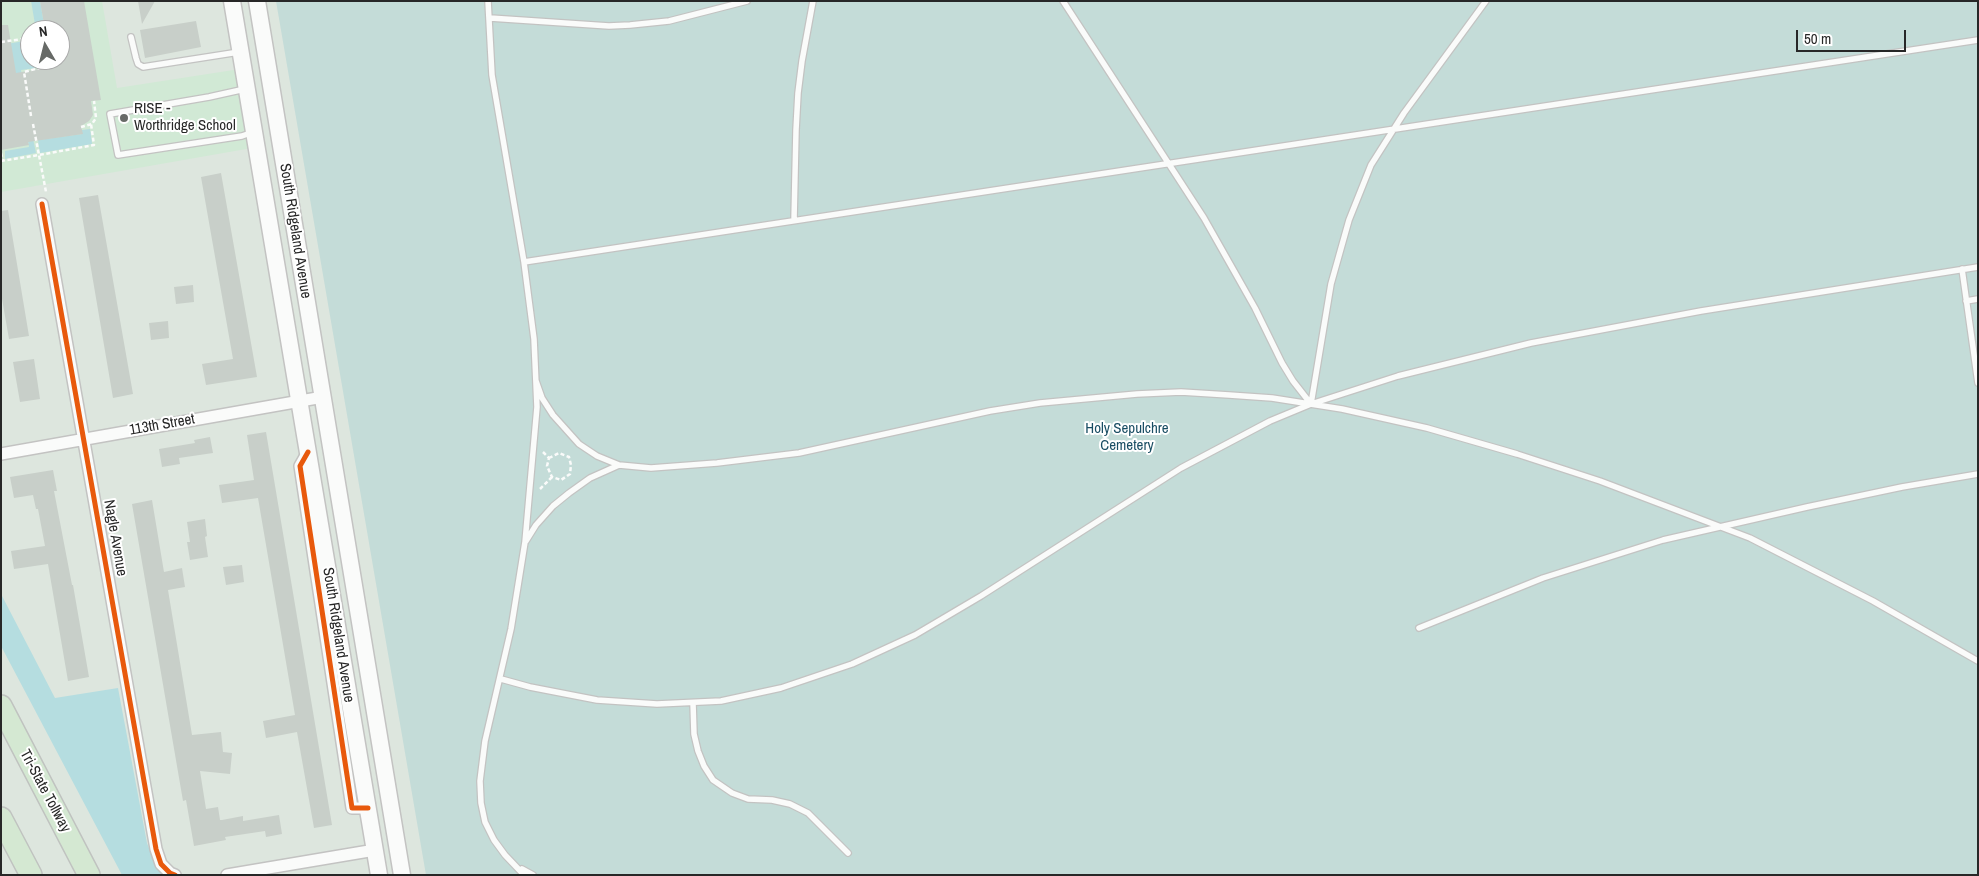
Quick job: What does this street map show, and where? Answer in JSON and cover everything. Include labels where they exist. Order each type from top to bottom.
[{"type":"highway","name":"Tri-State Tollway","points":[[1,706],[89,875]]},
{"type":"highway","points":[[1,818],[31,875]]},
{"type":"main road","name":"South Ridgeland Avenue","points":[[232,1],[379,875]]},
{"type":"main road","name":"South Ridgeland Avenue","points":[[257,1],[402,875]]},
{"type":"street","name":"Nagle Avenue","points":[[44,199],[156,849],[161,864],[173,874]]},
{"type":"street","name":"113th Street","points":[[1,454],[323,397]]},
{"type":"street","points":[[227,875],[375,850]]},
{"type":"lane","points":[[488,1],[492,75],[524,262],[534,339],[536,381],[534,444],[525,542],[500,679],[482,762],[480,781],[481,803],[485,822],[494,840],[505,855],[524,875]]},
{"type":"lane","points":[[490,18],[609,26],[651,24],[747,1]]},
{"type":"lane","points":[[794,220],[798,93],[813,1]]},
{"type":"lane","points":[[1063,1],[1169,162],[1228,259],[1282,363],[1311,404]]},
{"type":"lane","points":[[1311,404],[1330,284],[1341,245],[1371,165],[1394,128],[1486,1]]},
{"type":"lane","points":[[131,37],[138,64],[143,67],[241,51]]},
{"type":"lane","points":[[524,262],[1169,162],[1978,40]]},
{"type":"lane","points":[[247,89],[110,114],[118,155],[242,136],[254,131]]},
{"type":"lane","points":[[500,679],[597,700],[650,704],[693,703],[752,695],[799,683],[852,664],[915,635],[981,596],[1180,468],[1270,421],[1311,404],[1398,376],[1531,343],[1701,311],[1978,267]]},
{"type":"lane","points":[[1962,269],[1978,383]]},
{"type":"lane","points":[[1966,301],[1978,299]]},
{"type":"lane","points":[[536,381],[542,398],[553,415],[579,444],[597,456],[619,465],[651,468],[758,459],[798,453],[990,411],[1040,403],[1137,394],[1181,392],[1228,394],[1342,409],[1427,428],[1490,446],[1600,481],[1750,538],[1836,581],[1978,661]]},
{"type":"lane","points":[[525,542],[536,525],[568,493],[590,478],[619,465]]},
{"type":"lane","points":[[1419,628],[1543,578],[1664,540],[1719,526],[1902,487],[1978,474]]},
{"type":"lane","points":[[693,703],[694,734],[698,752],[713,780],[732,793],[748,799],[772,800],[790,804],[808,813],[848,852]]},
{"type":"lane","points":[[518,867],[533,875]]},
{"type":"path","points":[[1,42],[20,39]]},
{"type":"path","points":[[31,116],[24,72],[32,70]]},
{"type":"path","points":[[82,128],[91,124],[96,118],[94,101]]},
{"type":"path","points":[[34,124],[44,199]]},
{"type":"path","points":[[1,153],[2,161],[94,145],[91,124]]},
{"type":"path","points":[[534,444],[550,458]]},
{"type":"path","points":[[559,453],[569,456],[572,465],[570,474],[561,480],[552,478],[547,466],[550,458],[559,453]]},
{"type":"shaded area","name":"RISE - Worthridge School","points":[[1,1],[102,1],[117,88],[240,69],[252,148],[1,192]]},
{"type":"shaded area","points":[[31,1],[40,1],[43,20],[34,20]]},
{"type":"shaded area","points":[[20,42],[20,70],[29,117],[1,45]]},
{"type":"shaded area","points":[[26,129],[31,129],[36,153],[5,159],[5,151],[29,147]]},
{"type":"shaded area","points":[[90,129],[92,144],[40,153],[38,140],[82,134],[82,130]]},
{"type":"shaded area","points":[[1,594],[55,698],[118,688],[147,843],[156,866],[164,875],[122,875],[1,646]]},
{"type":"green space","name":"Holy Sepulchre Cemetery","points":[[276,1],[1978,1],[1978,875],[426,875]]},
{"type":"building","points":[[40,1],[84,1],[101,100],[91,101],[93,115],[89,121],[81,126],[83,134],[28,142],[29,145],[1,150],[1,25],[8,25],[16,73],[34,70],[70,70],[70,20],[43,20]]},
{"type":"building","points":[[138,1],[155,1],[142,24]]},
{"type":"building","points":[[196,21],[201,47],[145,58],[140,30]]},
{"type":"building","points":[[221,173],[257,377],[206,385],[202,364],[233,359],[201,177]]},
{"type":"building","points":[[98,195],[133,394],[113,398],[79,198]]},
{"type":"building","points":[[8,210],[29,336],[9,339],[1,293],[1,211]]},
{"type":"building","points":[[193,285],[194,302],[176,304],[174,287]]},
{"type":"building","points":[[168,321],[169,338],[151,340],[149,323]]},
{"type":"building","points":[[34,359],[40,399],[20,402],[13,362]]},
{"type":"building","points":[[266,432],[332,825],[314,828],[297,732],[266,738],[263,721],[295,715],[258,498],[222,503],[219,485],[254,480],[247,435]]},
{"type":"building","points":[[210,437],[213,453],[179,458],[180,464],[162,467],[159,449],[195,443],[194,440]]},
{"type":"building","points":[[53,470],[57,491],[54,491],[89,677],[68,681],[48,564],[14,569],[11,551],[45,546],[38,509],[36,509],[33,495],[14,498],[10,477]]},
{"type":"building","points":[[152,500],[164,572],[182,568],[185,587],[168,590],[192,735],[221,732],[223,752],[232,753],[230,774],[200,771],[206,809],[218,807],[220,820],[243,816],[243,821],[279,815],[282,834],[266,837],[265,831],[225,837],[226,840],[194,846],[186,800],[183,801],[132,504]]},
{"type":"building","points":[[205,519],[208,557],[190,560],[187,542],[190,542],[187,522]]},
{"type":"building","points":[[242,565],[244,582],[226,585],[223,567]]},
{"type":"cycle path","points":[[42,204],[156,849],[161,864],[170,873],[175,875]]},
{"type":"cycle path","points":[[308,452],[300,466],[352,808],[368,808]]},
{"type":"place","name":"RISE - Worthridge School","points":[[124,118]]}]
